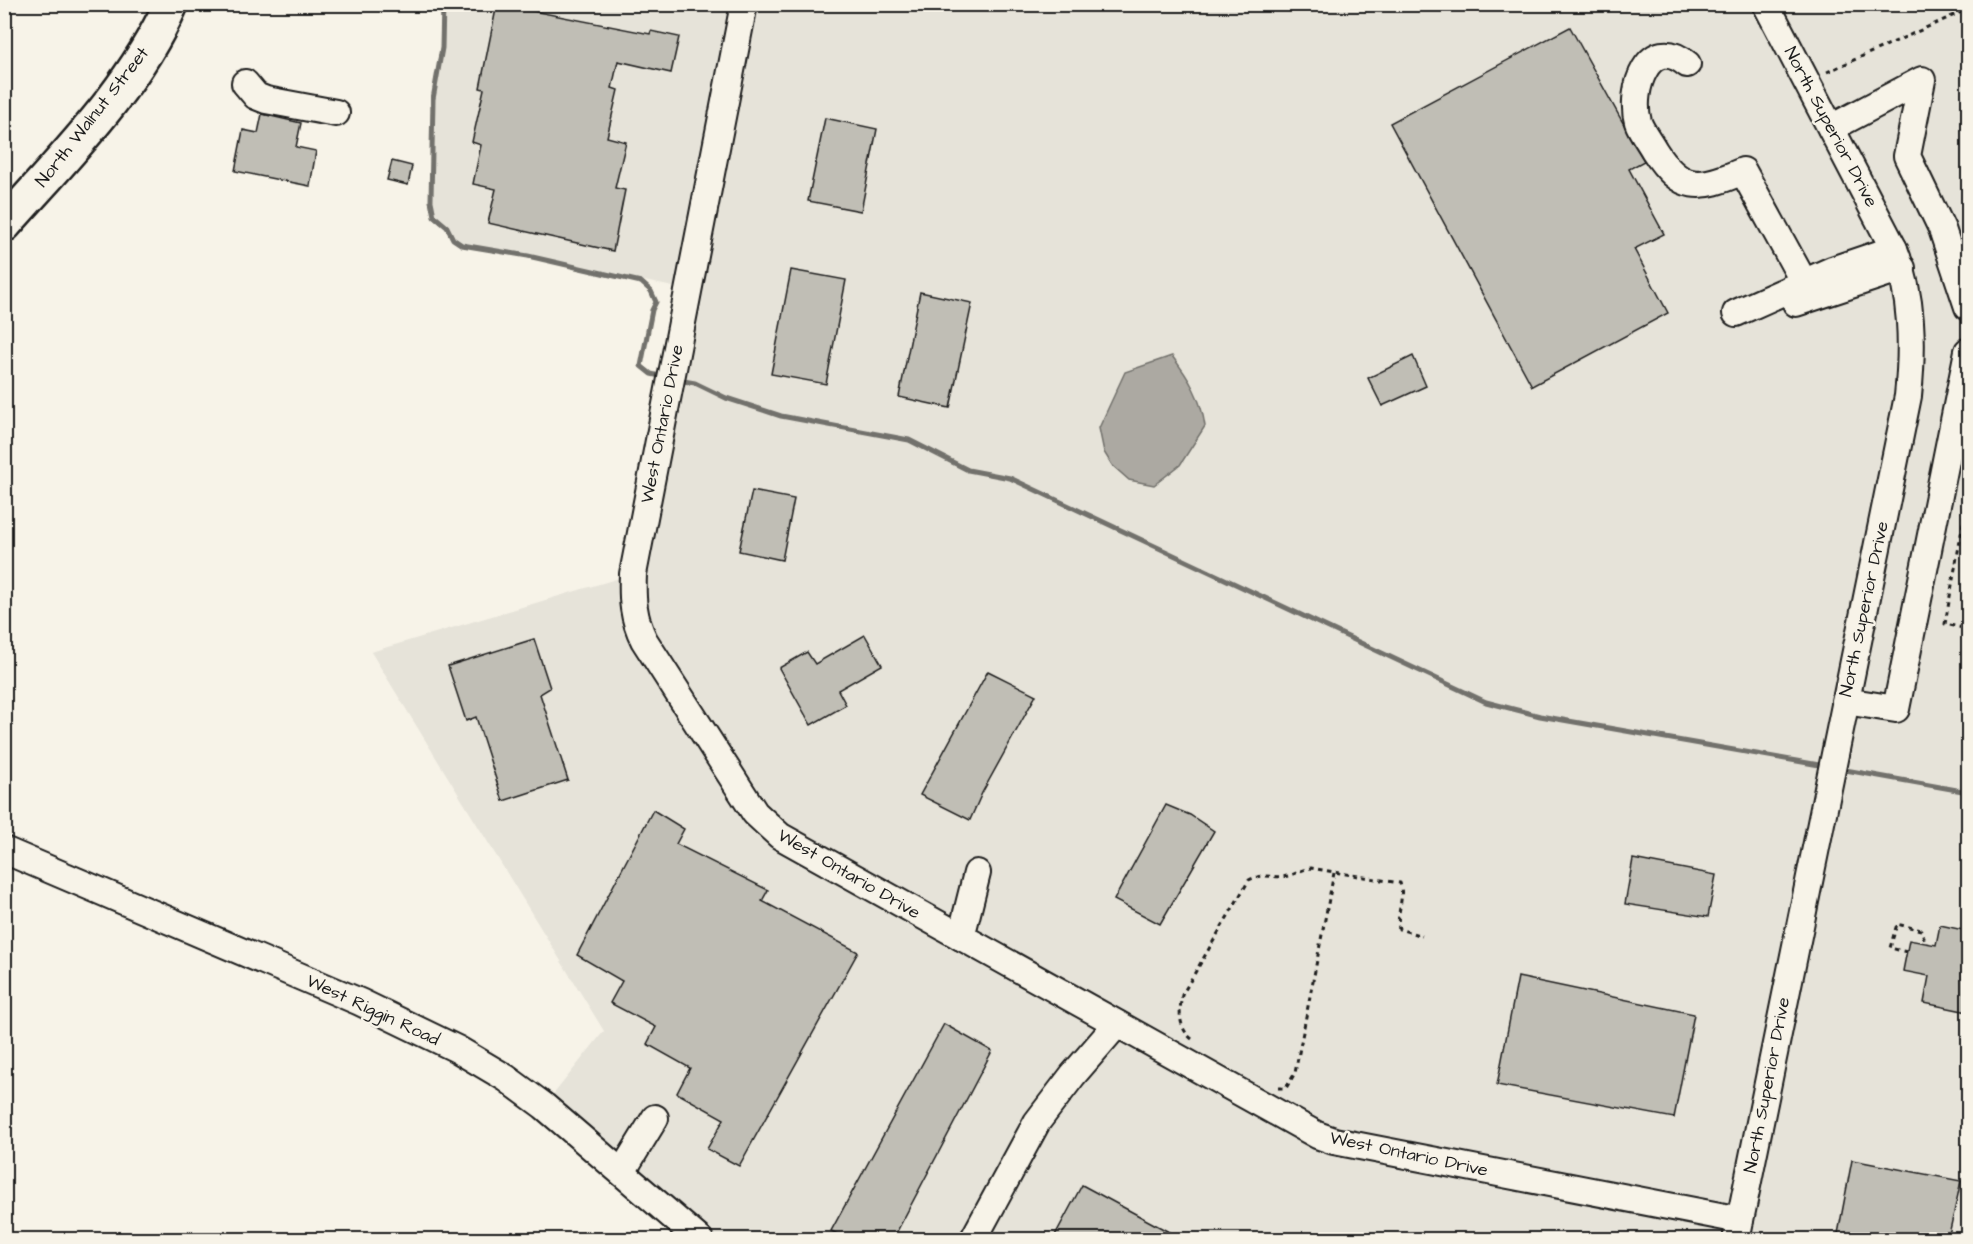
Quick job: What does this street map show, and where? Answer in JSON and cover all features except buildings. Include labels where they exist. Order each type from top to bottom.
[{"type":"main road","name":"North Walnut Street","points":[[4,225],[112,98],[156,34],[171,4]]},
{"type":"street","name":"West Ontario Drive","points":[[744,4],[633,574],[633,609],[644,640],[755,813],[780,836],[1297,1125],[1334,1141],[1738,1230]]},
{"type":"street","name":"North Superior Drive","points":[[1738,1230],[1908,396],[1912,359],[1911,322],[1898,259],[1766,4]]},
{"type":"street","points":[[1687,64],[1676,54],[1667,54],[1657,58],[1645,68],[1635,94],[1638,124],[1668,172],[1682,181],[1702,184],[1717,182],[1743,171],[1809,290]]},
{"type":"street","points":[[1832,128],[1922,80],[1907,156],[1942,229],[1968,308]]},
{"type":"street","points":[[245,83],[256,96],[266,100],[336,113]]},
{"type":"street","points":[[1741,319],[1809,290],[1898,259]]},
{"type":"street","points":[[1845,701],[1896,708],[1968,351]]},
{"type":"street","name":"West Riggin Road","points":[[4,850],[412,1025],[506,1078],[700,1239]]},
{"type":"street","points":[[961,937],[977,873]]},
{"type":"street","points":[[973,1239],[1037,1122],[1073,1075],[1117,1024]]},
{"type":"street","points":[[621,1172],[655,1118]]},
{"type":"path","points":[[1827,72],[1968,9]]},
{"type":"path","points":[[1968,496],[1945,624],[1968,629]]},
{"type":"path","points":[[1199,1045],[1185,1034],[1180,1021],[1182,994],[1249,880],[1261,874],[1289,876],[1299,870],[1311,868],[1334,873],[1363,875],[1400,884],[1403,891],[1397,918],[1399,929],[1422,936]]},
{"type":"path","points":[[1273,1088],[1286,1088],[1295,1072],[1334,873]]},
{"type":"path","points":[[1907,952],[1890,948],[1897,924],[1922,930],[1926,944]]},
{"type":"shaded area","points":[[442,5],[1968,5],[1968,1239],[700,1239],[544,1106],[604,1031],[371,652],[633,574],[687,290],[528,256],[462,245],[434,216],[433,99],[442,48],[445,8]]},
{"type":"shaded area","points":[[1172,356],[1193,389],[1201,406],[1205,426],[1180,465],[1154,485],[1129,480],[1112,465],[1104,452],[1099,428],[1125,372]]},
{"type":"waterway","points":[[443,4],[442,48],[433,99],[431,201],[434,216],[447,227],[453,239],[462,245],[528,256],[641,282],[651,291],[656,302],[652,310],[641,366],[651,374],[665,377]]},
{"type":"waterway","points":[[678,380],[695,383],[726,398],[781,416],[909,440],[968,470],[1010,478],[1486,702],[1540,716],[1825,766]]},
{"type":"waterway","points":[[1840,769],[1968,792]]}]
